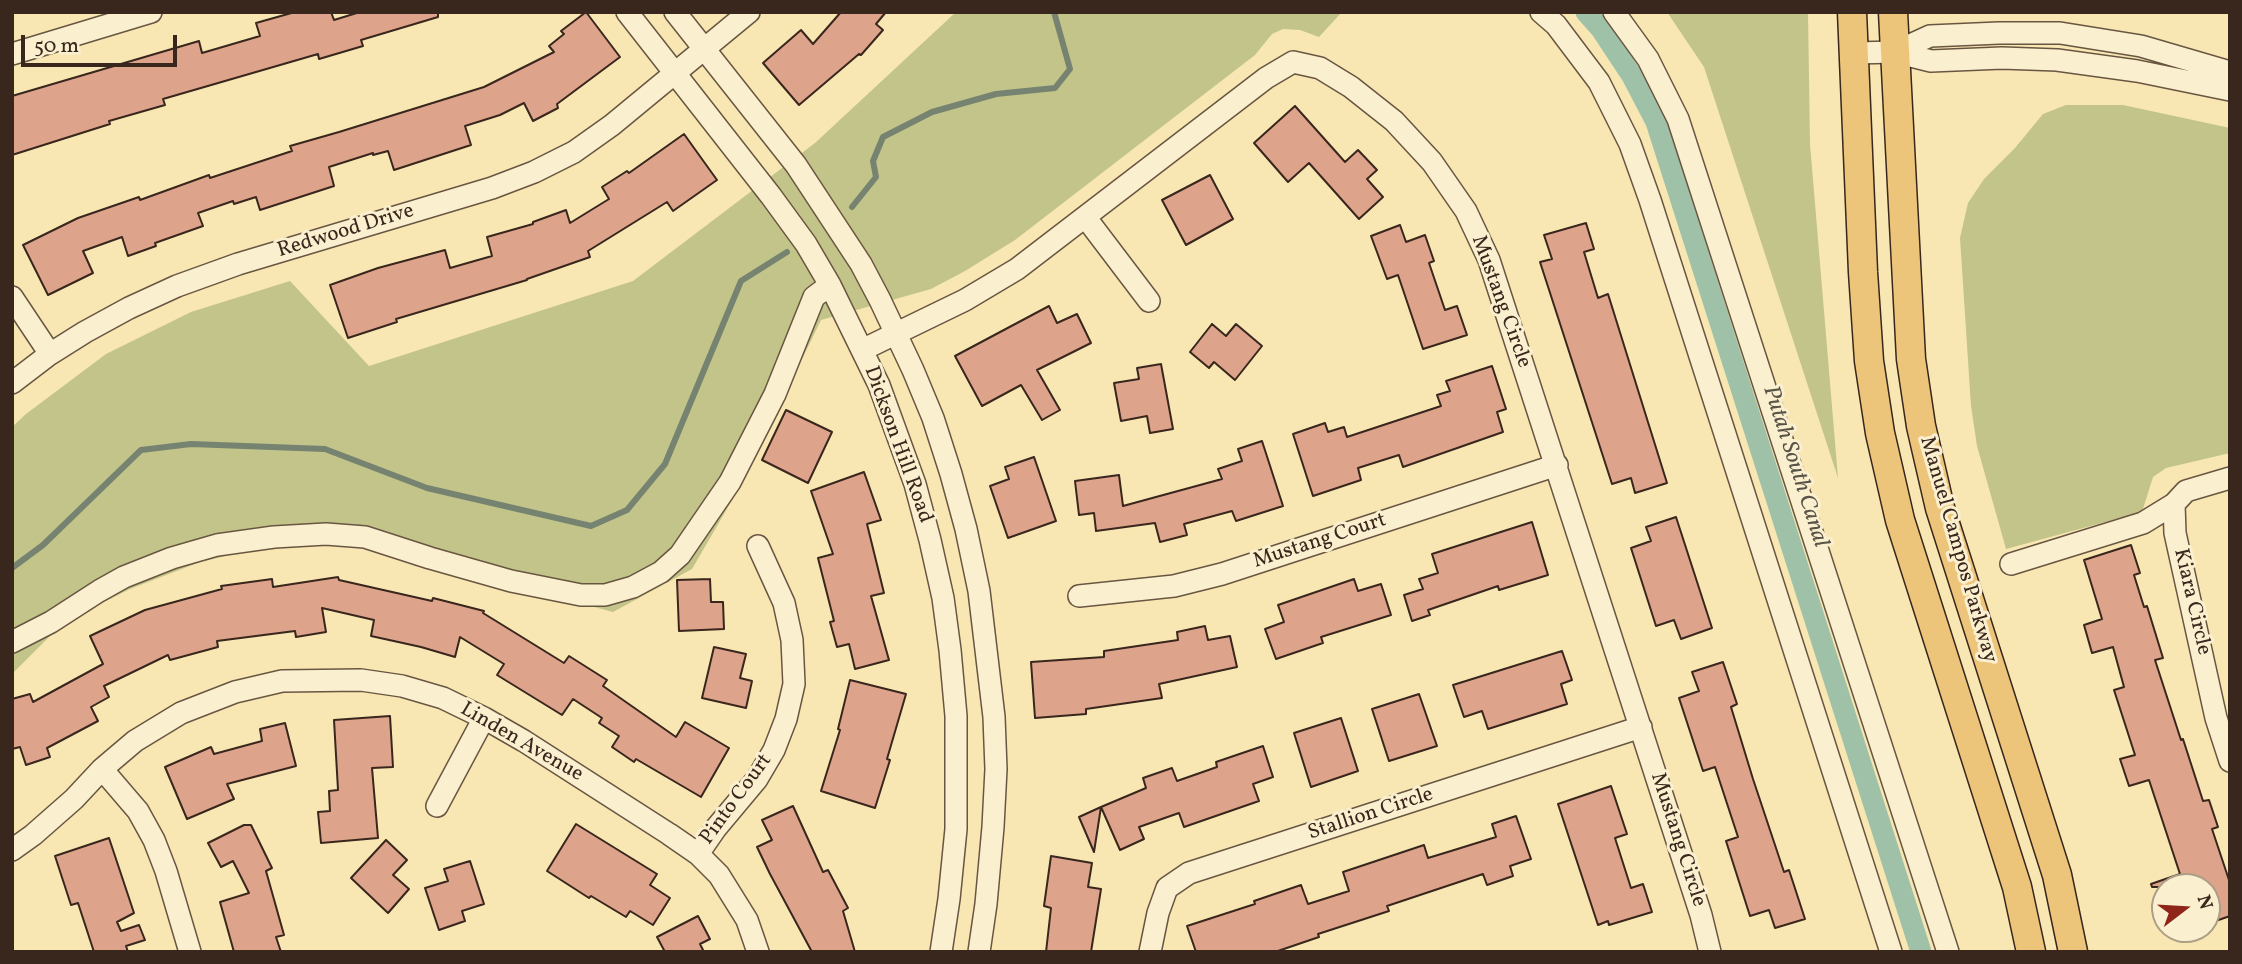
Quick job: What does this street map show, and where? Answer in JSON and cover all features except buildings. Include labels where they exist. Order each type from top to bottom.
[{"type":"main road","name":"Manuel Campos Parkway","points":[[1853,12],[1863,272],[1869,361],[1880,433],[1900,520],[2017,887],[2031,952]]},
{"type":"main road","name":"Manuel Campos Parkway","points":[[1893,12],[1911,359],[1921,426],[1940,508],[2057,875],[2073,952]]},
{"type":"street","points":[[12,54],[151,12]]},
{"type":"street","name":"Dickson Hill Road","points":[[626,12],[806,244],[831,285],[879,385],[915,484],[935,563],[950,650],[957,716],[956,829],[941,952]]},
{"type":"street","name":"Dickson Hill Road","points":[[675,12],[796,165],[830,215],[861,264],[896,333],[933,418],[967,529],[987,645],[994,717],[996,769],[993,827],[979,952]]},
{"type":"street","name":"Redwood Drive","points":[[12,383],[50,354],[130,308],[197,278],[492,188],[534,172],[574,152],[612,125],[749,12]]},
{"type":"street","points":[[1541,12],[1556,25],[1599,82],[1630,144],[1891,952]]},
{"type":"street","points":[[1614,12],[1648,60],[1678,119],[1948,952]]},
{"type":"street","points":[[1895,52],[1930,36],[2060,33],[2141,46],[2230,72]]},
{"type":"street","points":[[1854,53],[1895,52],[1931,61],[2002,58],[2057,60],[2137,71],[2230,90]]},
{"type":"street","name":"Mustang Circle","points":[[862,350],[965,300],[1017,269],[1266,78],[1293,62],[1320,68],[1351,87],[1394,121],[1432,162],[1466,211],[1489,260],[1641,727],[1701,915],[1710,952]]},
{"type":"street","points":[[1086,218],[1149,301]]},
{"type":"street","points":[[12,642],[51,622],[124,577],[172,558],[217,545],[274,537],[326,534],[365,537],[511,581],[581,594],[605,595],[632,587],[661,572],[680,555],[730,482],[775,394],[814,297],[831,285]]},
{"type":"street","points":[[12,297],[50,354]]},
{"type":"street","name":"Mustang Court","points":[[1079,596],[1174,586],[1222,574],[1557,465]]},
{"type":"street","points":[[2011,564],[2143,523],[2174,504],[2186,491],[2230,478]]},
{"type":"street","name":"Kiara Circle","points":[[2174,504],[2175,533],[2216,718],[2230,761]]},
{"type":"street","name":"Pinto Court","points":[[698,854],[757,779],[774,750],[786,719],[794,684],[792,639],[784,603],[758,545]]},
{"type":"street","name":"Linden Avenue","points":[[12,850],[74,799],[102,769],[135,741],[181,713],[235,692],[282,681],[361,680],[402,686],[443,698],[484,718],[698,854],[719,875],[735,899],[747,920],[758,952]]},
{"type":"street","points":[[437,806],[484,718]]},
{"type":"street","name":"Stallion Circle","points":[[1150,952],[1158,913],[1167,888],[1189,873],[1641,727]]},
{"type":"street","points":[[102,769],[138,811],[154,840],[190,952]]},
{"type":"green space","points":[[956,12],[1342,12],[1319,37],[1300,30],[1283,29],[1272,34],[1255,55],[1015,240],[965,271],[931,289],[821,320],[742,483],[692,569],[613,612],[350,542],[277,544],[200,562],[130,589],[64,622],[12,674],[12,427],[106,354],[191,312],[290,281],[369,366],[633,281],[815,143]]},
{"type":"green space","points":[[1667,12],[1808,12],[1810,144],[1838,478],[1704,67]]},
{"type":"green space","points":[[2066,105],[2123,105],[2230,128],[2230,453],[2166,468],[2153,477],[2142,512],[2006,549],[1977,446],[1971,406],[1960,238],[1968,203],[1984,179],[2015,148],[2043,114]]},
{"type":"waterway","points":[[852,207],[876,177],[873,161],[883,137],[932,112],[996,94],[1055,88],[1070,69],[1054,12]]},
{"type":"waterway","name":"Putah South Canal","points":[[1586,12],[1601,29],[1632,76],[1656,122],[1921,952]]},
{"type":"waterway","points":[[12,568],[43,545],[141,450],[191,444],[325,449],[427,488],[591,526],[627,510],[665,464],[741,281],[787,252]]}]
